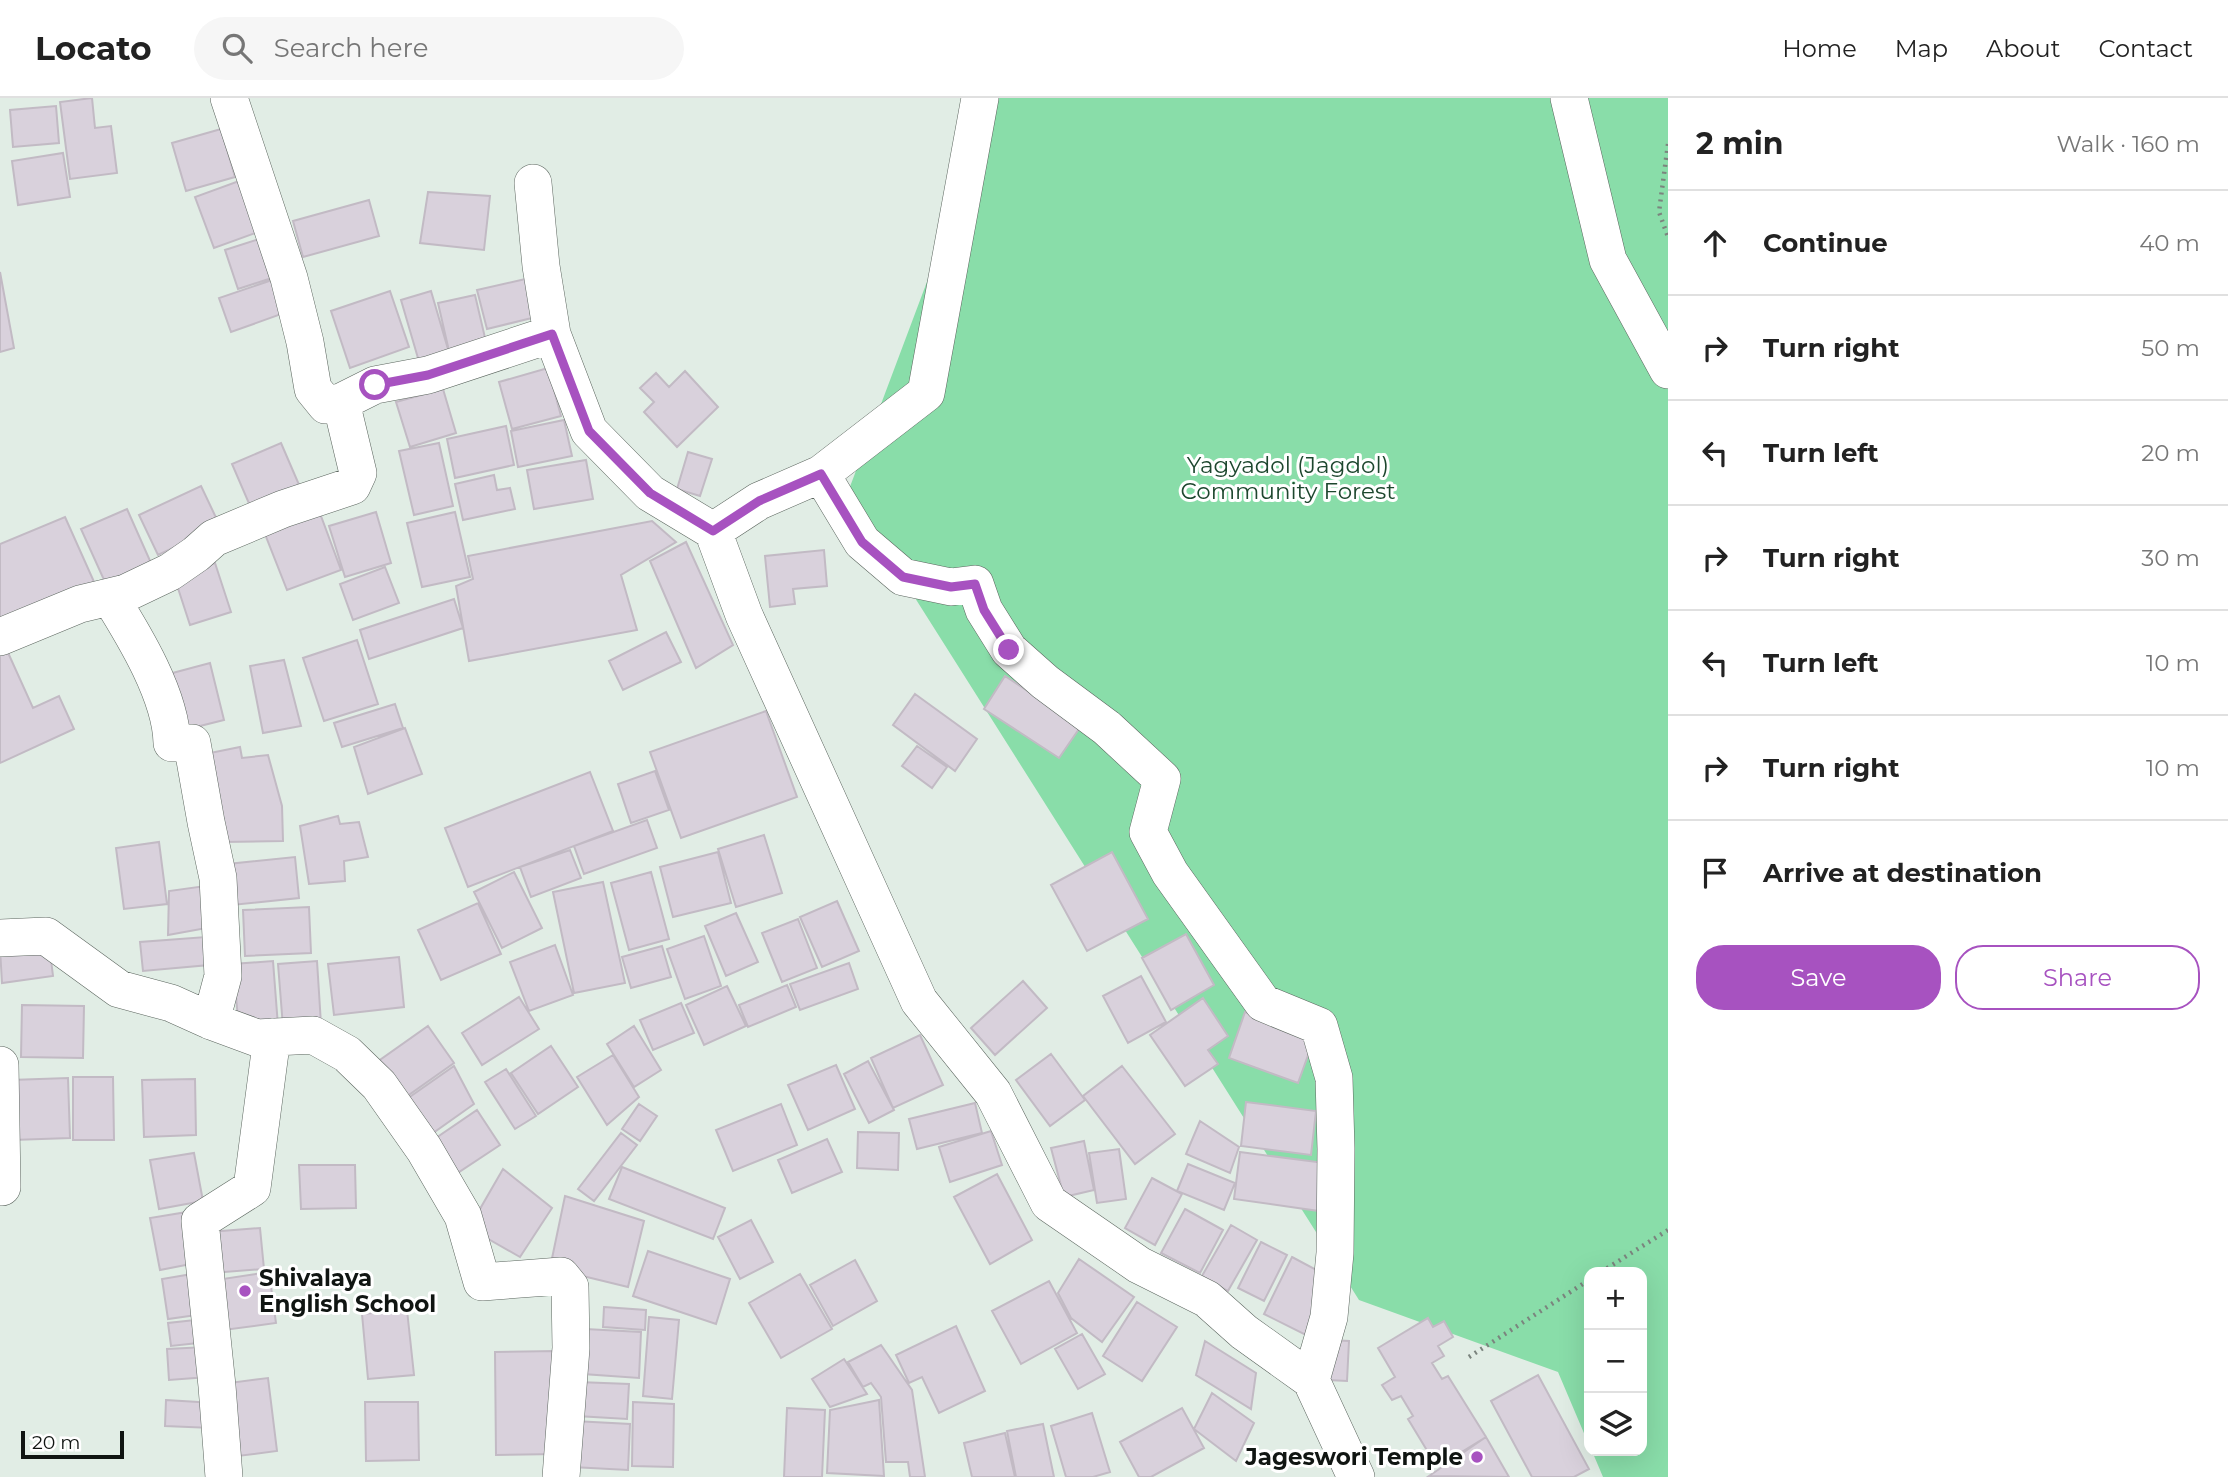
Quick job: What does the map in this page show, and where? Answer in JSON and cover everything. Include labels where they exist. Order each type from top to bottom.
[{"type":"street","points":[[229,98],[289,278],[305,342],[313,389],[326,405],[341,402],[375,385],[428,375],[552,334]]},
{"type":"street","points":[[713,531],[759,501],[821,474],[926,393],[980,98]]},
{"type":"street","points":[[1569,98],[1608,260],[1668,370]]},
{"type":"street","points":[[533,183],[541,266],[552,334],[589,431],[650,493],[713,531],[744,615],[919,1001],[993,1093],[1049,1203],[1139,1265],[1206,1299],[1244,1332],[1311,1381],[1356,1477]]},
{"type":"street","points":[[0,637],[80,604],[126,593],[170,572],[214,537],[283,509],[352,486],[358,473],[341,402]]},
{"type":"street","points":[[821,474],[862,542],[903,577],[951,587],[975,584],[984,610],[1009,650],[1045,682],[1107,728],[1162,779],[1148,832],[1170,873],[1263,1003],[1319,1026],[1334,1078],[1335,1253],[1329,1317],[1311,1381]]},
{"type":"street","points":[[110,597],[135,636],[156,685],[171,724],[172,743],[192,743],[205,822],[218,878],[223,976],[211,1021]]},
{"type":"street","points":[[0,938],[46,936],[119,989],[172,1003],[257,1038],[313,1035],[347,1054],[379,1085],[424,1149],[463,1216],[482,1282],[561,1276],[570,1287],[571,1348],[561,1477]]},
{"type":"street","points":[[224,1477],[200,1221],[252,1188],[272,1037]]},
{"type":"street","points":[[0,1065],[2,1187]]},
{"type":"path","points":[[1668,144],[1659,212],[1668,237]]},
{"type":"path","points":[[1609,1267],[1668,1230]]},
{"type":"path","points":[[1469,1357],[1584,1283]]},
{"type":"green space","name":"Yagyadol (Jagdol) Community Forest","points":[[996,98],[1668,98],[1668,1477],[1603,1477],[1594,1456],[1647,1456],[1647,1267],[1584,1267],[1584,1433],[1558,1372],[1359,1300],[848,492]]},
{"type":"building","points":[[92,98],[95,128],[111,126],[117,173],[70,179],[60,102]]},
{"type":"building","points":[[56,106],[59,143],[13,147],[10,110]]},
{"type":"building","points":[[221,129],[235,177],[186,191],[172,143]]},
{"type":"building","points":[[63,153],[70,197],[18,205],[12,161]]},
{"type":"building","points":[[239,181],[258,232],[214,248],[195,197]]},
{"type":"building","points":[[428,192],[490,196],[484,250],[420,243]]},
{"type":"building","points":[[369,200],[379,236],[303,257],[293,221]]},
{"type":"building","points":[[262,238],[275,277],[238,289],[225,250]]},
{"type":"building","points":[[0,272],[14,348],[0,352]]},
{"type":"building","points":[[530,278],[540,316],[487,329],[477,290]]},
{"type":"building","points":[[275,279],[287,312],[231,332],[219,298]]},
{"type":"building","points":[[390,291],[409,347],[350,368],[331,311]]},
{"type":"building","points":[[431,291],[450,356],[420,365],[401,300]]},
{"type":"building","points":[[475,295],[486,342],[449,351],[438,303]]},
{"type":"building","points":[[548,368],[561,416],[512,429],[499,382]]},
{"type":"building","points":[[685,371],[718,407],[677,447],[644,412],[654,402],[640,388],[656,373],[669,387]]},
{"type":"building","points":[[443,389],[456,433],[410,447],[396,402]]},
{"type":"building","points":[[564,420],[572,456],[518,467],[511,431]]},
{"type":"building","points":[[506,426],[514,465],[455,478],[447,439]]},
{"type":"building","points":[[281,443],[303,494],[254,515],[232,464]]},
{"type":"building","points":[[439,443],[453,506],[414,515],[399,451]]},
{"type":"building","points":[[688,452],[712,459],[700,496],[677,489]]},
{"type":"building","points":[[586,460],[593,499],[534,509],[527,470]]},
{"type":"building","points":[[494,475],[497,490],[510,488],[515,509],[463,520],[455,484]]},
{"type":"building","points":[[201,486],[220,526],[158,555],[139,515]]},
{"type":"building","points":[[318,508],[341,570],[287,590],[263,529]]},
{"type":"building","points":[[127,509],[155,572],[109,591],[81,529]]},
{"type":"building","points":[[376,512],[391,563],[345,577],[329,526]]},
{"type":"building","points":[[455,512],[470,577],[422,587],[407,523]]},
{"type":"building","points":[[65,517],[95,584],[0,627],[0,544]]},
{"type":"building","points":[[652,521],[676,542],[621,575],[637,630],[469,661],[456,586],[473,579],[468,556]]},
{"type":"building","points":[[686,542],[733,645],[696,668],[650,561]]},
{"type":"building","points":[[824,550],[827,586],[793,589],[795,604],[770,607],[765,556]]},
{"type":"building","points":[[215,563],[231,612],[190,625],[174,576]]},
{"type":"building","points":[[385,567],[399,603],[353,620],[340,584]]},
{"type":"building","points":[[454,599],[463,628],[369,659],[360,630]]},
{"type":"building","points":[[666,632],[681,662],[623,690],[609,661]]},
{"type":"building","points":[[357,640],[378,704],[324,721],[303,658]]},
{"type":"building","points":[[5,646],[33,708],[59,696],[74,729],[0,763],[0,649]]},
{"type":"building","points":[[284,660],[301,726],[263,733],[250,666]]},
{"type":"building","points":[[210,663],[224,720],[180,731],[165,675]]},
{"type":"building","points":[[1005,676],[1081,726],[1059,758],[984,709]]},
{"type":"building","points":[[915,694],[977,739],[955,771],[893,725]]},
{"type":"building","points":[[395,704],[403,728],[342,747],[334,723]]},
{"type":"building","points":[[766,711],[797,797],[681,838],[650,752]]},
{"type":"building","points":[[405,728],[422,774],[368,794],[354,747]]},
{"type":"building","points":[[917,746],[947,767],[932,788],[902,766]]},
{"type":"building","points":[[240,747],[242,758],[268,755],[282,806],[283,841],[224,842],[210,753]]},
{"type":"building","points":[[655,771],[669,810],[631,823],[618,784]]},
{"type":"building","points":[[590,772],[613,831],[468,887],[445,828]]},
{"type":"building","points":[[338,816],[340,824],[359,822],[368,857],[344,861],[345,881],[309,884],[300,826]]},
{"type":"building","points":[[647,820],[657,848],[584,874],[574,846]]},
{"type":"building","points":[[764,835],[782,893],[736,907],[718,849]]},
{"type":"building","points":[[159,842],[167,904],[124,909],[116,848]]},
{"type":"building","points":[[570,850],[581,878],[531,897],[520,867]]},
{"type":"building","points":[[718,852],[731,903],[673,917],[660,867]]},
{"type":"building","points":[[1112,852],[1148,919],[1087,951],[1051,885]]},
{"type":"building","points":[[295,857],[299,898],[232,905],[228,864]]},
{"type":"building","points":[[514,872],[542,928],[502,948],[474,892]]},
{"type":"building","points":[[651,872],[669,939],[629,950],[611,883]]},
{"type":"building","points":[[603,882],[625,983],[574,993],[553,892]]},
{"type":"building","points":[[205,886],[212,927],[168,935],[169,891]]},
{"type":"building","points":[[837,901],[859,951],[822,967],[800,917]]},
{"type":"building","points":[[478,903],[501,954],[441,980],[418,930]]},
{"type":"building","points":[[309,907],[311,953],[245,956],[243,910]]},
{"type":"building","points":[[736,913],[758,962],[726,976],[705,926]]},
{"type":"building","points":[[798,919],[817,968],[782,982],[762,933]]},
{"type":"building","points":[[1186,934],[1214,985],[1171,1010],[1142,958]]},
{"type":"building","points":[[704,936],[721,986],[685,999],[667,949]]},
{"type":"building","points":[[206,937],[209,965],[143,971],[140,942]]},
{"type":"building","points":[[49,944],[53,976],[2,983],[0,949]]},
{"type":"building","points":[[555,945],[573,995],[529,1011],[510,962]]},
{"type":"building","points":[[662,946],[671,977],[631,988],[622,957]]},
{"type":"building","points":[[399,957],[404,1007],[334,1015],[328,964]]},
{"type":"building","points":[[273,961],[278,1026],[239,1029],[233,964]]},
{"type":"building","points":[[317,961],[321,1024],[283,1027],[278,964]]},
{"type":"building","points":[[849,963],[858,989],[800,1010],[790,984]]},
{"type":"building","points":[[1141,976],[1166,1022],[1128,1043],[1103,996]]},
{"type":"building","points":[[1023,981],[1047,1008],[995,1055],[971,1028]]},
{"type":"building","points":[[787,985],[796,1007],[748,1027],[739,1005]]},
{"type":"building","points":[[727,986],[746,1026],[704,1045],[686,1005]]},
{"type":"building","points":[[519,997],[539,1029],[482,1065],[462,1033]]},
{"type":"building","points":[[1203,998],[1228,1036],[1208,1050],[1218,1064],[1185,1086],[1150,1035]]},
{"type":"building","points":[[681,1003],[694,1033],[653,1050],[640,1020]]},
{"type":"building","points":[[22,1005],[84,1006],[83,1058],[21,1057]]},
{"type":"building","points":[[1245,1012],[1315,1036],[1298,1083],[1229,1058]]},
{"type":"building","points":[[428,1026],[454,1063],[403,1099],[377,1062]]},
{"type":"building","points":[[634,1026],[661,1070],[634,1087],[607,1044]]},
{"type":"building","points":[[920,1035],[943,1085],[893,1108],[871,1058]]},
{"type":"building","points":[[551,1046],[578,1087],[538,1114],[511,1073]]},
{"type":"building","points":[[1051,1054],[1085,1100],[1050,1126],[1016,1080]]},
{"type":"building","points":[[613,1055],[639,1097],[607,1125],[577,1077]]},
{"type":"building","points":[[868,1061],[894,1110],[869,1123],[844,1074]]},
{"type":"building","points":[[836,1065],[855,1109],[808,1130],[788,1085]]},
{"type":"building","points":[[454,1066],[474,1104],[426,1138],[404,1101]]},
{"type":"building","points":[[1122,1066],[1175,1134],[1135,1164],[1083,1096]]},
{"type":"building","points":[[506,1069],[536,1116],[515,1129],[485,1082]]},
{"type":"building","points":[[73,1077],[113,1077],[114,1140],[73,1140]]},
{"type":"building","points":[[68,1078],[70,1138],[13,1140],[11,1080]]},
{"type":"building","points":[[195,1079],[196,1135],[144,1137],[142,1080]]},
{"type":"building","points":[[1246,1102],[1316,1111],[1311,1155],[1241,1146]]},
{"type":"building","points":[[975,1103],[982,1133],[917,1149],[909,1119]]},
{"type":"building","points":[[639,1104],[657,1116],[640,1141],[622,1129]]},
{"type":"building","points":[[781,1104],[797,1145],[733,1171],[716,1130]]},
{"type":"building","points":[[477,1110],[500,1145],[456,1174],[433,1140]]},
{"type":"building","points":[[1200,1121],[1239,1147],[1230,1173],[1186,1154]]},
{"type":"building","points":[[991,1131],[1002,1165],[950,1182],[939,1147]]},
{"type":"building","points":[[858,1132],[899,1133],[898,1170],[857,1168]]},
{"type":"building","points":[[621,1133],[637,1145],[594,1201],[578,1189]]},
{"type":"building","points":[[827,1139],[842,1172],[792,1193],[778,1160]]},
{"type":"building","points":[[1084,1141],[1094,1190],[1064,1197],[1051,1148]]},
{"type":"building","points":[[1119,1149],[1126,1199],[1097,1203],[1089,1153]]},
{"type":"building","points":[[1240,1152],[1325,1163],[1319,1211],[1234,1199]]},
{"type":"building","points":[[194,1153],[203,1201],[159,1209],[150,1160]]},
{"type":"building","points":[[1188,1164],[1235,1183],[1224,1210],[1177,1191]]},
{"type":"building","points":[[299,1165],[355,1165],[356,1208],[301,1209]]},
{"type":"building","points":[[622,1167],[725,1208],[713,1239],[609,1199]]},
{"type":"building","points":[[503,1169],[552,1208],[520,1257],[469,1228]]},
{"type":"building","points":[[997,1174],[1032,1240],[990,1264],[954,1197]]},
{"type":"building","points":[[1152,1178],[1182,1194],[1155,1245],[1125,1228]]},
{"type":"building","points":[[565,1196],[644,1221],[628,1287],[550,1268]]},
{"type":"building","points":[[1185,1209],[1223,1230],[1200,1273],[1161,1253]]},
{"type":"building","points":[[187,1212],[196,1263],[160,1270],[150,1218]]},
{"type":"building","points":[[751,1220],[773,1262],[740,1279],[718,1237]]},
{"type":"building","points":[[1231,1225],[1257,1240],[1228,1291],[1202,1276]]},
{"type":"building","points":[[260,1228],[264,1269],[212,1273],[209,1232]]},
{"type":"building","points":[[1261,1242],[1287,1255],[1264,1301],[1238,1288]]},
{"type":"building","points":[[648,1251],[730,1279],[716,1324],[633,1296]]},
{"type":"building","points":[[1292,1257],[1322,1273],[1312,1338],[1264,1314]]},
{"type":"building","points":[[1079,1259],[1134,1297],[1102,1342],[1071,1318],[1058,1293]]},
{"type":"building","points":[[855,1260],[877,1301],[833,1326],[810,1285]]},
{"type":"building","name":"Shivalaya English School","points":[[269,1272],[276,1323],[224,1330],[216,1280]]},
{"type":"building","points":[[198,1273],[204,1314],[168,1319],[162,1279]]},
{"type":"building","points":[[800,1274],[832,1329],[781,1358],[749,1303]]},
{"type":"building","points":[[1049,1281],[1077,1333],[1021,1364],[992,1311]]},
{"type":"building","points":[[1137,1302],[1177,1327],[1142,1381],[1103,1356]]},
{"type":"building","points":[[604,1307],[646,1310],[645,1330],[603,1327]]},
{"type":"building","points":[[407,1310],[414,1375],[368,1379],[362,1314]]},
{"type":"building","points":[[649,1317],[679,1320],[672,1399],[643,1396]]},
{"type":"building","points":[[1428,1318],[1433,1327],[1444,1321],[1453,1337],[1438,1346],[1444,1356],[1432,1363],[1442,1379],[1448,1376],[1486,1437],[1442,1464],[1436,1453],[1431,1457],[1408,1419],[1413,1416],[1401,1396],[1392,1400],[1382,1385],[1395,1377],[1378,1348]]},
{"type":"building","points":[[204,1319],[207,1342],[171,1346],[168,1323]]},
{"type":"building","points":[[956,1326],[985,1391],[939,1413],[922,1377],[909,1383],[896,1355]]},
{"type":"building","points":[[585,1329],[641,1332],[639,1378],[583,1374]]},
{"type":"building","points":[[1082,1334],[1105,1374],[1078,1389],[1055,1349]]},
{"type":"building","points":[[1330,1340],[1349,1341],[1347,1381],[1328,1380]]},
{"type":"building","points":[[1205,1341],[1256,1373],[1251,1409],[1196,1375]]},
{"type":"building","points":[[881,1345],[912,1390],[925,1477],[910,1477],[908,1462],[886,1462],[881,1397],[871,1383],[863,1387],[848,1362]]},
{"type":"building","points":[[206,1347],[208,1377],[169,1380],[167,1349]]},
{"type":"building","points":[[556,1351],[557,1454],[496,1455],[495,1352]]},
{"type":"building","points":[[844,1359],[867,1394],[830,1407],[812,1379]]},
{"type":"building","points":[[1538,1375],[1589,1469],[1574,1477],[1532,1477],[1491,1401]]},
{"type":"building","points":[[268,1378],[277,1451],[238,1456],[229,1383]]},
{"type":"building","points":[[578,1382],[629,1384],[627,1419],[577,1416]]},
{"type":"building","points":[[1212,1393],[1254,1423],[1236,1461],[1194,1429]]},
{"type":"building","points":[[166,1400],[214,1403],[212,1428],[165,1426]]},
{"type":"building","points":[[879,1400],[884,1476],[827,1473],[830,1410]]},
{"type":"building","points":[[365,1402],[418,1402],[419,1460],[366,1461]]},
{"type":"building","points":[[633,1402],[674,1404],[673,1467],[632,1466]]},
{"type":"building","points":[[787,1408],[825,1410],[822,1477],[784,1477]]},
{"type":"building","points":[[1182,1408],[1204,1448],[1151,1477],[1139,1477],[1120,1442]]},
{"type":"building","points":[[1092,1413],[1110,1472],[1093,1477],[1066,1477],[1051,1426]]},
{"type":"building","points":[[574,1421],[630,1424],[628,1470],[572,1467]]},
{"type":"building","points":[[1043,1424],[1054,1477],[1016,1477],[1007,1431]]},
{"type":"building","points":[[1005,1433],[1015,1477],[972,1477],[964,1443]]},
{"type":"building","name":"Jageswori Temple","points":[[1486,1437],[1509,1477],[1429,1476]]},
{"type":"place","name":"Shivalaya English School","points":[[245,1291]]},
{"type":"place","name":"Jageswori Temple","points":[[1477,1457]]},
{"type":"route","points":[[375,385],[428,375],[552,334],[589,431],[650,493],[713,531],[759,501],[821,474],[862,542],[903,577],[951,587],[975,584],[984,610],[1009,650]]}]
